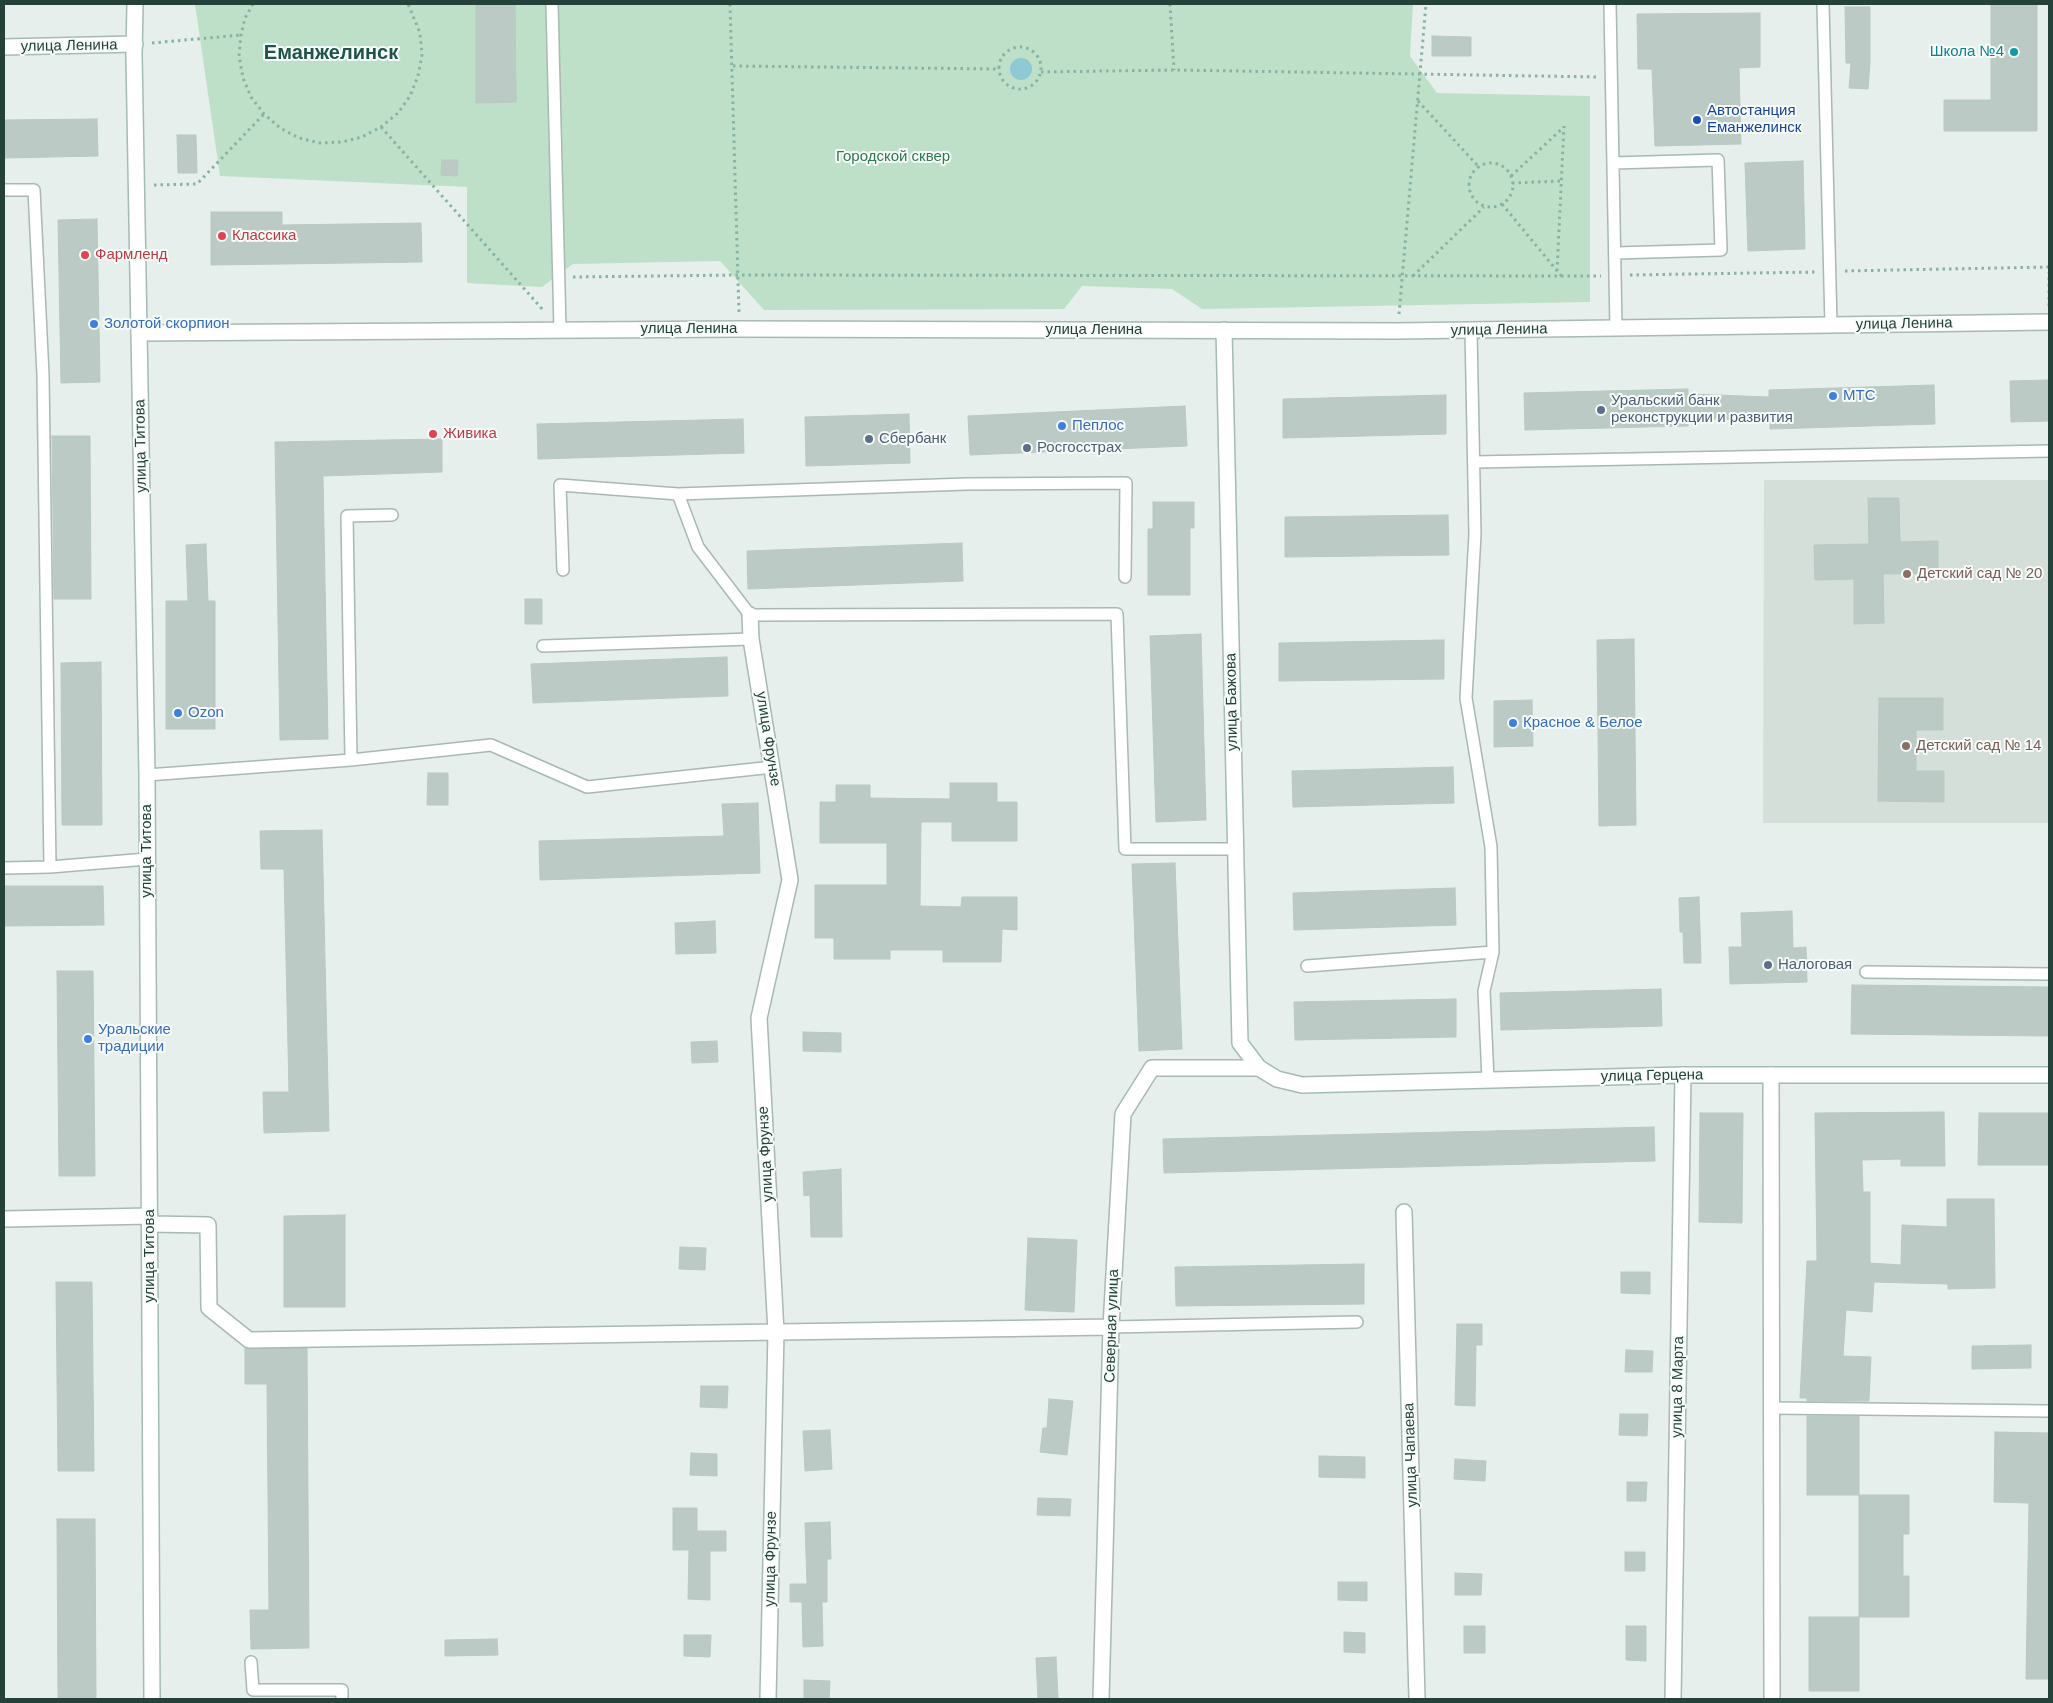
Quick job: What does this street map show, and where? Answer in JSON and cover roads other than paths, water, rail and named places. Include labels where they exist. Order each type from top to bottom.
[{"type":"street","name":"улица Титова","points":[[135,4],[134,49],[147,859],[152,1699]]},
{"type":"street","name":"улица Ленина","points":[[4,47],[134,49]]},
{"type":"street","name":"улица Ленина","points":[[139,333],[739,329],[1397,331],[2049,322]]},
{"type":"street","name":"улица Бажова","points":[[1224,330],[1240,1043],[1259,1068]]},
{"type":"street","name":"улица Фрунзе","points":[[750,615],[751,639],[790,880],[759,1018],[776,1332],[768,1699]]},
{"type":"street","name":"Северная улица","points":[[1101,1699],[1111,1327],[1123,1114],[1152,1068],[1259,1068]]},
{"type":"street","name":"улица Герцена","points":[[1259,1068],[1277,1079],[1302,1085],[1683,1075],[2049,1075]]},
{"type":"street","name":"улица 8 Марта","points":[[1673,1699],[1683,1075]]},
{"type":"street","points":[[1771,1075],[1772,1699]]},
{"type":"street","name":"улица Чапаева","points":[[1404,1212],[1417,1699]]},
{"type":"street","points":[[4,1219],[150,1220],[208,1225],[209,1308],[249,1340],[1111,1327]]},
{"type":"lane","points":[[552,4],[560,330]]},
{"type":"lane","points":[[1610,4],[1616,328]]},
{"type":"lane","points":[[1823,4],[1831,325]]},
{"type":"lane","points":[[1613,163],[1718,160],[1721,250],[1614,253]]},
{"type":"lane","points":[[4,190],[34,190],[43,375],[50,867]]},
{"type":"lane","points":[[1471,330],[1476,534],[1466,698],[1491,847],[1493,952],[1484,991],[1488,1080]]},
{"type":"lane","points":[[1474,462],[2049,451]]},
{"type":"lane","points":[[563,570],[560,485],[678,494],[966,484],[1126,483],[1125,577]]},
{"type":"lane","points":[[678,494],[698,547],[750,615],[1117,614],[1125,849],[1236,849]]},
{"type":"lane","points":[[351,760],[347,516],[392,515]]},
{"type":"lane","points":[[542,646],[751,639]]},
{"type":"lane","points":[[146,775],[351,760],[491,745],[587,787],[773,767]]},
{"type":"lane","points":[[4,868],[50,867],[147,859]]},
{"type":"lane","points":[[1307,966],[1493,952]]},
{"type":"lane","points":[[1866,972],[2049,974]]},
{"type":"lane","points":[[1111,1327],[1357,1322]]},
{"type":"lane","points":[[1771,1408],[2049,1411]]},
{"type":"lane","points":[[251,1662],[253,1690],[342,1690],[342,1699]]},
{"type":"water","points":[[1021,58],[1029,61],[1032,69],[1029,77],[1021,80],[1013,77],[1010,69],[1013,61]]},
{"type":"place","name":"Школа №4","points":[[2014,52]]},
{"type":"place","name":"Автостанция Еманжелинск","points":[[1697,120]]},
{"type":"place","name":"Классика","points":[[222,236]]},
{"type":"place","name":"Фармленд","points":[[85,255]]},
{"type":"place","name":"Золотой скорпион","points":[[94,324]]},
{"type":"place","name":"МТС","points":[[1833,396]]},
{"type":"place","name":"Уральский банк реконструкции и развития","points":[[1601,410]]},
{"type":"place","name":"Пеплос","points":[[1062,426]]},
{"type":"place","name":"Живика","points":[[433,434]]},
{"type":"place","name":"Сбербанк","points":[[869,439]]},
{"type":"place","name":"Росгосстрах","points":[[1027,448]]},
{"type":"place","name":"Детский сад № 20","points":[[1907,574]]},
{"type":"place","name":"Ozon","points":[[178,713]]},
{"type":"place","name":"Красное & Белое","points":[[1513,723]]},
{"type":"place","name":"Детский сад № 14","points":[[1906,746]]},
{"type":"place","name":"Налоговая","points":[[1768,965]]},
{"type":"place","name":"Уральские традиции","points":[[88,1039]]},
{"type":"district","name":"Еманжелинск","points":[[331,53]]},
{"type":"park label","name":"Городской сквер","points":[[893,157]]}]
